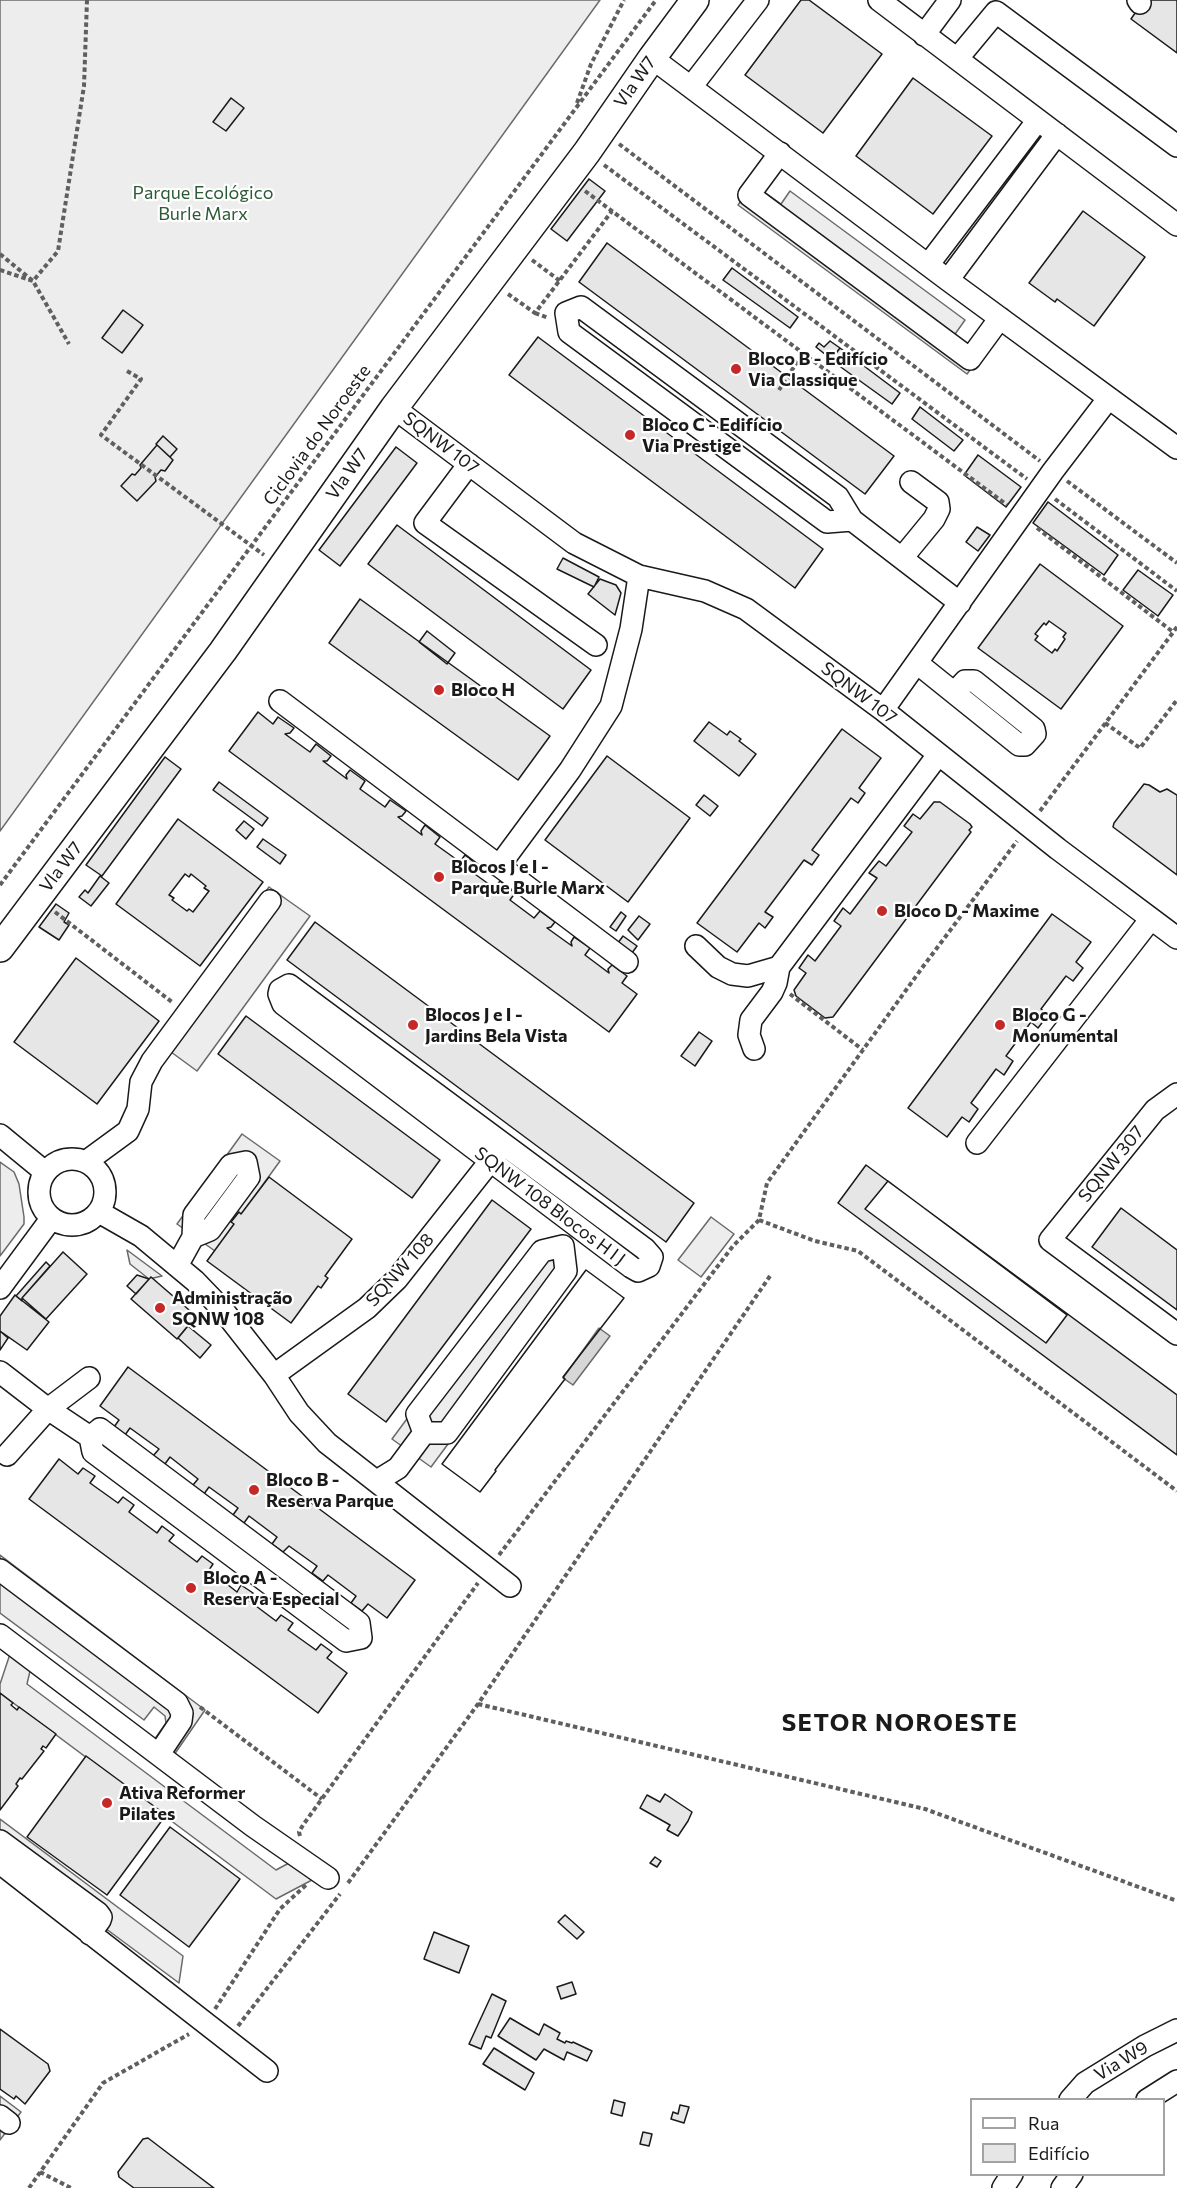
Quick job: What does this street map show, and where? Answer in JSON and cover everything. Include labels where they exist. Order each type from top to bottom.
[{"type":"main road","name":"Vla W7","points":[[0,948],[223,651],[394,408],[567,178],[695,0]]},
{"type":"street","points":[[691,87],[758,0]]},
{"type":"street","points":[[879,0],[1177,225]]},
{"type":"street","points":[[924,34],[950,0]]},
{"type":"street","points":[[957,59],[996,12],[1177,146]]},
{"type":"street","points":[[652,58],[1108,399],[1177,448]]},
{"type":"street","points":[[928,265],[1038,120]]},
{"type":"street","points":[[948,280],[1057,134]]},
{"type":"street","points":[[780,153],[749,195],[970,359],[1000,318]]},
{"type":"street","points":[[852,520],[827,522],[569,332],[566,313],[581,307],[838,497],[852,520],[960,603]]},
{"type":"street","points":[[883,710],[1053,471],[1108,399]]},
{"type":"street","name":"SQNW 107","points":[[394,408],[574,543],[639,576],[705,591],[746,609],[883,710],[1150,920]]},
{"type":"street","points":[[469,464],[425,523],[596,645]]},
{"type":"street","points":[[902,558],[934,519],[939,509],[938,502],[911,482]]},
{"type":"street","points":[[499,866],[570,770],[611,706],[631,629],[639,576]]},
{"type":"street","points":[[917,663],[955,692]]},
{"type":"street","points":[[280,701],[627,962]]},
{"type":"street","points":[[754,1049],[749,1035],[752,1020],[771,992],[777,975],[938,755]]},
{"type":"street","points":[[87,1161],[128,1131],[138,1109],[141,1082],[152,1060],[270,901]]},
{"type":"street","points":[[976,1143],[1150,920],[1177,938]]},
{"type":"street","points":[[696,946],[718,967],[732,974],[777,975]]},
{"type":"street","name":"SQNW 108 Blocos H I J","points":[[289,985],[293,987],[504,1143],[645,1249],[652,1257],[649,1266],[638,1270],[631,1267],[283,1004],[279,997],[280,990],[289,985]]},
{"type":"street","name":"SQNW 307","points":[[1177,1094],[1155,1110],[1050,1240],[1177,1334]]},
{"type":"street","points":[[0,1136],[45,1172]]},
{"type":"street","name":"SQNW 108","points":[[274,1374],[367,1308],[397,1279],[504,1143]]},
{"type":"street","points":[[72,1158],[87,1161],[99,1171],[105,1184],[105,1199],[99,1212],[88,1221],[74,1225],[51,1219],[44,1211],[39,1194],[40,1182],[45,1172],[57,1162],[72,1158]]},
{"type":"street","points":[[99,1212],[141,1236],[177,1266],[223,1310],[274,1374],[299,1413],[320,1436],[510,1586]]},
{"type":"street","points":[[0,1288],[51,1219]]},
{"type":"street","points":[[177,1266],[193,1238]]},
{"type":"street","points":[[563,1246],[566,1271],[447,1433],[424,1433],[417,1414],[542,1251],[563,1246]]},
{"type":"street","points":[[0,1372],[48,1409],[90,1437],[93,1452],[346,1641],[361,1638],[359,1623],[100,1429],[90,1437]]},
{"type":"street","points":[[7,1455],[48,1409],[89,1378]]},
{"type":"street","points":[[377,1481],[398,1468],[424,1433]]},
{"type":"street","points":[[0,1570],[177,1703],[182,1713],[181,1721],[159,1754]]},
{"type":"street","points":[[0,1635],[253,1826],[333,1882]]},
{"type":"street","points":[[0,1841],[98,1913],[100,1920],[90,1934]]},
{"type":"street","points":[[0,1863],[205,2025],[267,2071]]},
{"type":"street","name":"Via W9","points":[[1072,2098],[1085,2083],[1145,2046],[1177,2030]]},
{"type":"street","points":[[1149,2098],[1177,2081]]},
{"type":"street","points":[[1062,2188],[1071,2176]]},
{"type":"path","points":[[33,281],[58,251],[84,86],[87,0]]},
{"type":"path","points":[[575,108],[591,64],[624,0]]},
{"type":"path","name":"Ciclovia do Noroeste","points":[[0,885],[656,0]]},
{"type":"path","points":[[594,141],[1053,471],[1177,564]]},
{"type":"path","points":[[594,141],[1041,489],[1177,591]]},
{"type":"path","points":[[567,178],[1173,632]]},
{"type":"path","points":[[490,280],[535,313],[612,212]]},
{"type":"path","points":[[515,247],[560,281]]},
{"type":"path","points":[[0,254],[33,281],[69,344]]},
{"type":"path","points":[[0,270],[33,281]]},
{"type":"path","points":[[778,390],[803,353]]},
{"type":"path","points":[[127,371],[141,379],[101,435],[251,547],[282,567]]},
{"type":"path","points":[[302,1840],[299,1832],[303,1825],[489,1569],[733,1246],[759,1220],[767,1183],[1177,627]]},
{"type":"path","points":[[1104,723],[1140,748],[1177,700]]},
{"type":"path","points":[[38,898],[186,1014]]},
{"type":"path","points":[[777,975],[863,1050]]},
{"type":"path","points":[[759,1220],[816,1241],[858,1251],[1177,1491]]},
{"type":"path","points":[[226,2040],[333,1882],[478,1704],[770,1276]]},
{"type":"path","points":[[478,1704],[925,1809],[1177,1901]]},
{"type":"path","points":[[29,2188],[103,2083],[205,2025],[280,1909],[312,1880],[333,1882]]},
{"type":"path","points":[[40,2172],[71,2188]]},
{"type":"shaded area","name":"Parque Ecológico Burle Marx","points":[[0,0],[600,0],[0,831]]},
{"type":"shaded area","points":[[753,184],[781,204],[790,191],[965,320],[953,337],[980,357],[967,374],[738,205]]},
{"type":"shaded area","points":[[269,887],[310,916],[197,1071],[156,1041]]},
{"type":"shaded area","points":[[242,1134],[280,1161],[215,1251],[177,1224]]},
{"type":"shaded area","points":[[0,1162],[14,1172],[19,1184],[24,1224],[0,1256]]},
{"type":"shaded area","points":[[711,1217],[734,1234],[701,1277],[678,1260]]},
{"type":"shaded area","points":[[539,1241],[577,1270],[431,1467],[392,1439]]},
{"type":"shaded area","points":[[127,1250],[162,1276],[149,1279],[130,1264]]},
{"type":"shaded area","points":[[599,1328],[610,1336],[573,1385],[563,1378]]},
{"type":"shaded area","points":[[0,1555],[205,1710],[165,1768],[145,1753],[166,1723],[165,1716],[154,1707],[144,1720],[0,1613]]},
{"type":"shaded area","points":[[11,1651],[31,1667],[27,1684],[276,1870],[289,1863],[312,1880],[276,1899],[0,1693],[0,1684]]},
{"type":"shaded area","points":[[0,1819],[183,1956],[179,1983],[0,1850]]},
{"type":"shaded area","points":[[0,2096],[21,2112],[0,2140]]},
{"type":"building","points":[[801,0],[809,0],[882,54],[823,133],[745,75]]},
{"type":"building","points":[[1144,0],[1177,0],[1177,53],[1131,19]]},
{"type":"building","points":[[913,78],[992,136],[933,214],[856,156]]},
{"type":"building","points":[[231,98],[244,108],[226,131],[213,122]]},
{"type":"building","points":[[589,179],[605,191],[567,241],[551,229]]},
{"type":"building","points":[[1083,211],[1145,257],[1094,326],[1057,299],[1055,302],[1029,283]]},
{"type":"building","name":"Bloco B - Edifício Via Classique","points":[[607,243],[894,456],[865,494],[579,282]]},
{"type":"building","points":[[732,268],[798,317],[790,328],[723,280]]},
{"type":"building","points":[[123,310],[143,325],[122,353],[102,338]]},
{"type":"building","name":"Bloco C - Edifício Via Prestige","points":[[538,337],[823,549],[795,588],[509,375]]},
{"type":"building","points":[[830,341],[840,348],[831,359],[816,347],[819,343],[824,347]]},
{"type":"building","points":[[840,348],[900,393],[892,404],[831,360]]},
{"type":"building","points":[[920,407],[963,440],[954,451],[912,419]]},
{"type":"building","points":[[163,436],[177,449],[170,457],[156,444]]},
{"type":"building","points":[[157,445],[173,460],[165,471],[161,470],[155,477],[156,481],[137,501],[121,486],[132,474],[135,475],[141,468],[140,465]]},
{"type":"building","points":[[396,447],[417,463],[340,566],[319,550]]},
{"type":"building","points":[[978,455],[1021,487],[1006,507],[964,475]]},
{"type":"building","points":[[1048,502],[1118,555],[1104,575],[1033,523]]},
{"type":"building","points":[[397,525],[591,670],[563,709],[368,564]]},
{"type":"building","points":[[977,527],[990,535],[978,551],[966,542]]},
{"type":"building","points":[[563,558],[599,577],[594,587],[557,569]]},
{"type":"building","points":[[1040,564],[1123,626],[1061,709],[978,648]],"holes":[[[1049,621],[1066,633],[1057,651],[1055,649],[1052,653],[1035,640],[1038,636],[1035,634],[1044,623],[1046,625]]]},
{"type":"building","points":[[1138,570],[1173,595],[1158,616],[1123,590]]},
{"type":"building","points":[[600,579],[616,585],[621,593],[615,615],[588,594]]},
{"type":"building","name":"Bloco H","points":[[360,599],[550,736],[518,780],[329,643]]},
{"type":"building","points":[[427,631],[455,653],[447,664],[419,642]]},
{"type":"building","name":"Blocos J e I - Parque Burle Marx","points":[[258,712],[273,724],[278,717],[294,728],[290,733],[285,734],[310,752],[316,744],[331,756],[327,761],[323,761],[347,779],[346,775],[350,770],[365,781],[360,789],[385,807],[390,800],[406,811],[398,817],[422,835],[421,831],[425,825],[440,837],[435,844],[460,862],[465,855],[480,867],[476,872],[472,872],[497,890],[496,886],[500,881],[515,893],[510,900],[534,918],[540,911],[555,922],[547,928],[572,946],[571,942],[574,937],[590,948],[585,955],[609,973],[608,969],[612,965],[627,976],[622,983],[637,994],[609,1032],[229,751]]},
{"type":"building","points":[[709,722],[727,735],[730,731],[756,754],[739,776],[694,741]]},
{"type":"building","points":[[842,729],[881,758],[859,788],[865,793],[858,803],[851,798],[812,850],[819,855],[812,865],[804,860],[765,912],[773,917],[765,928],[759,923],[737,952],[697,923]]},
{"type":"building","points":[[607,756],[690,818],[628,902],[545,840]]},
{"type":"building","points":[[165,757],[181,769],[102,876],[86,865]]},
{"type":"building","points":[[219,782],[268,818],[262,826],[213,790]]},
{"type":"building","points":[[1144,784],[1160,792],[1167,789],[1177,795],[1177,875],[1113,827]]},
{"type":"building","points":[[704,795],[718,806],[710,816],[696,805]]},
{"type":"building","name":"Bloco D - Maxime","points":[[934,802],[940,802],[970,824],[971,832],[833,1017],[825,1018],[796,996],[794,990],[806,973],[799,968],[808,955],[815,961],[841,926],[834,921],[843,908],[850,914],[877,878],[869,873],[879,861],[886,866],[912,832],[904,826],[913,814],[920,819]]},
{"type":"building","points":[[178,819],[263,882],[200,966],[116,904]],"holes":[[[185,874],[189,877],[191,874],[209,891],[193,912],[189,909],[187,911],[169,895]]]},
{"type":"building","points":[[244,821],[254,829],[246,839],[236,830]]},
{"type":"building","points":[[263,839],[286,855],[280,864],[257,847]]},
{"type":"building","points":[[100,876],[109,883],[91,906],[79,897],[85,890],[88,893]]},
{"type":"building","points":[[56,904],[69,913],[64,922],[69,925],[59,940],[39,927]]},
{"type":"building","points":[[621,912],[626,916],[616,931],[610,927]]},
{"type":"building","name":"Bloco G - Monumental","points":[[1052,914],[1091,942],[1076,962],[1083,968],[1073,981],[1066,976],[1041,1009],[1048,1015],[1038,1028],[1031,1022],[1006,1056],[1013,1061],[1004,1075],[996,1069],[971,1103],[978,1109],[969,1122],[962,1117],[947,1137],[908,1108]]},
{"type":"building","points":[[639,916],[650,924],[638,940],[628,930]]},
{"type":"building","name":"Blocos J e I - Jardins Bela Vista","points":[[315,922],[694,1203],[666,1242],[287,960]]},
{"type":"building","points":[[623,936],[637,946],[629,957],[615,947]]},
{"type":"building","points":[[76,958],[159,1021],[97,1104],[14,1042]]},
{"type":"building","points":[[246,1016],[440,1160],[412,1198],[218,1054]]},
{"type":"building","points":[[699,1032],[712,1041],[695,1066],[681,1056]]},
{"type":"building","points":[[866,1165],[1177,1395],[1177,1455],[838,1203]]},
{"type":"building","points":[[269,1177],[352,1239],[325,1276],[328,1278],[321,1288],[318,1286],[291,1323],[207,1261],[234,1224],[231,1222],[239,1212],[241,1214]]},
{"type":"building","points":[[888,1181],[1067,1315],[1046,1343],[865,1209]]},
{"type":"building","points":[[492,1200],[531,1229],[386,1422],[348,1394]]},
{"type":"building","points":[[1121,1208],[1177,1250],[1177,1310],[1092,1247]]},
{"type":"building","points":[[63,1252],[87,1274],[46,1319],[22,1298]]},
{"type":"building","points":[[46,1262],[50,1266],[22,1298],[22,1301],[16,1296]]},
{"type":"building","points":[[586,1270],[624,1298],[563,1377],[565,1379],[480,1492],[442,1464]]},
{"type":"building","points":[[586,1270],[624,1298],[563,1377],[565,1379],[480,1492],[442,1464]]},
{"type":"building","points":[[137,1275],[149,1279],[136,1294],[127,1286]]},
{"type":"building","points":[[151,1277],[196,1316],[177,1339],[131,1299]]},
{"type":"building","points":[[15,1295],[49,1322],[27,1350],[0,1331],[0,1316]]},
{"type":"building","points":[[188,1326],[211,1345],[200,1358],[178,1338]]},
{"type":"building","points":[[0,1331],[8,1338],[0,1350]]},
{"type":"building","name":"Bloco B - Reserva Parque","points":[[128,1367],[415,1580],[387,1618],[368,1604],[362,1611],[351,1603],[356,1596],[328,1575],[323,1581],[312,1573],[317,1566],[289,1546],[283,1552],[272,1544],[277,1537],[249,1516],[244,1523],[233,1515],[238,1508],[209,1487],[204,1494],[193,1485],[198,1479],[170,1457],[165,1464],[153,1456],[159,1449],[130,1428],[125,1435],[114,1427],[119,1420],[100,1406]]},
{"type":"building","name":"Bloco A - Reserva Especial","points":[[59,1459],[78,1474],[83,1468],[95,1476],[90,1483],[118,1503],[123,1497],[134,1505],[129,1512],[157,1533],[162,1526],[174,1535],[169,1541],[197,1562],[202,1556],[213,1564],[209,1570],[237,1592],[241,1585],[253,1593],[248,1600],[276,1621],[281,1615],[293,1623],[288,1630],[316,1650],[321,1644],[332,1652],[327,1658],[347,1673],[318,1713],[29,1499]]},
{"type":"building","points":[[0,1693],[13,1703],[11,1705],[17,1710],[19,1707],[56,1734],[46,1748],[43,1746],[41,1749],[44,1751],[22,1779],[20,1778],[16,1784],[18,1786],[0,1810]]},
{"type":"building","points":[[86,1756],[166,1815],[107,1895],[27,1837]]},
{"type":"building","points":[[665,1794],[692,1812],[678,1836],[667,1830],[670,1825],[640,1808],[647,1795],[660,1802]]},
{"type":"building","points":[[170,1827],[240,1879],[189,1947],[120,1895]]},
{"type":"building","points":[[655,1857],[661,1861],[657,1867],[650,1863]]},
{"type":"building","points":[[565,1915],[584,1932],[577,1939],[558,1922]]},
{"type":"building","points":[[434,1932],[469,1946],[459,1973],[424,1959]]},
{"type":"building","points":[[572,1982],[576,1994],[561,1999],[557,1987]]},
{"type":"building","points":[[492,1994],[506,2001],[491,2038],[486,2036],[481,2049],[469,2044]]},
{"type":"building","points":[[510,2018],[539,2035],[544,2024],[560,2033],[557,2039],[565,2043],[566,2041],[573,2042],[592,2051],[587,2061],[567,2052],[564,2060],[544,2049],[536,2060],[498,2036]]},
{"type":"building","points":[[0,2029],[48,2064],[50,2071],[25,2104],[16,2096],[14,2099],[0,2089]]},
{"type":"building","points":[[494,2048],[534,2073],[525,2090],[483,2064]]},
{"type":"building","points":[[614,2100],[625,2103],[622,2116],[611,2113]]},
{"type":"building","points":[[680,2105],[689,2107],[684,2123],[671,2119],[673,2112],[678,2114]]},
{"type":"building","points":[[643,2132],[652,2134],[649,2146],[640,2144]]},
{"type":"building","points":[[148,2138],[214,2188],[134,2188],[119,2177],[118,2172],[143,2139]]},
{"type":"place","name":"Bloco B - Edifício Via Classique","points":[[736,369]]},
{"type":"place","name":"Bloco C - Edifício Via Prestige","points":[[630,435]]},
{"type":"place","name":"Bloco H","points":[[439,690]]},
{"type":"place","name":"Blocos J e I - Parque Burle Marx","points":[[439,877]]},
{"type":"place","name":"Bloco D - Maxime","points":[[882,911]]},
{"type":"place","name":"Blocos J e I - Jardins Bela Vista","points":[[413,1025]]},
{"type":"place","name":"Bloco G - Monumental","points":[[1000,1025]]},
{"type":"place","name":"Administração SQNW 108","points":[[160,1308]]},
{"type":"place","name":"Bloco B - Reserva Parque","points":[[254,1490]]},
{"type":"place","name":"Bloco A - Reserva Especial","points":[[191,1588]]},
{"type":"place","name":"Ativa Reformer Pilates","points":[[107,1803]]},
{"type":"district","name":"SETOR NOROESTE","points":[[900,1723]]}]
